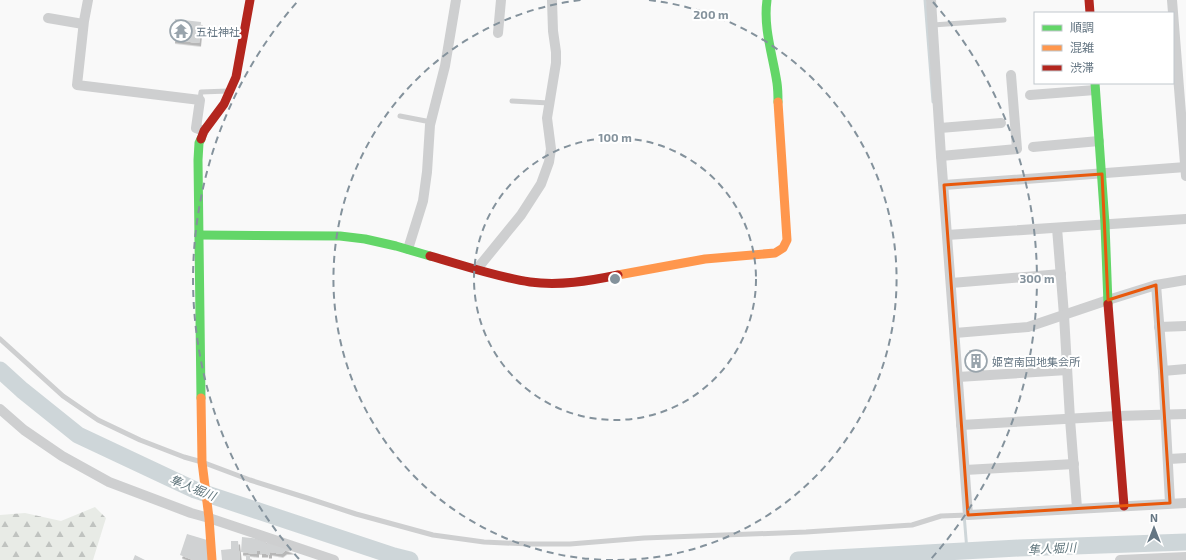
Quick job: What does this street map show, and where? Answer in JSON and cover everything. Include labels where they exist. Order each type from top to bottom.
[{"type":"street","points":[[88,0],[83,24],[77,85],[200,100],[196,128],[204,131]]},
{"type":"street","points":[[212,560],[210,518],[202,462],[199,143],[204,131],[224,104],[236,77],[250,0]]},
{"type":"street","points":[[408,249],[423,201],[431,122],[445,66],[456,0]]},
{"type":"street","points":[[498,33],[502,0]]},
{"type":"street","points":[[477,269],[521,214],[541,184],[549,162],[551,149],[547,118],[556,63],[552,0]]},
{"type":"street","points":[[199,235],[308,235],[365,238],[509,278],[531,282],[567,283],[606,278],[705,259],[775,253],[783,248],[787,240],[777,84],[769,46],[766,7],[767,0]]},
{"type":"street","points":[[931,0],[941,156],[968,515],[1186,503]]},
{"type":"street","points":[[1089,0],[1090,12]]},
{"type":"street","points":[[1172,0],[1173,12]]},
{"type":"street","points":[[48,18],[83,24]]},
{"type":"street","points":[[944,185],[1102,174],[1186,170],[1185,143],[1174,32]]},
{"type":"street","points":[[941,156],[1017,149],[1011,75]]},
{"type":"street","points":[[1030,95],[1095,86],[1102,174],[1108,300],[1124,506]]},
{"type":"street","points":[[940,128],[1001,123]]},
{"type":"street","points":[[1033,148],[1099,141]]},
{"type":"street","points":[[947,235],[1186,219]]},
{"type":"street","points":[[1057,228],[1077,508]]},
{"type":"street","points":[[951,282],[1061,274]]},
{"type":"street","points":[[955,333],[1028,327],[1156,285],[1186,280]]},
{"type":"street","points":[[1156,285],[1169,458],[1170,503]]},
{"type":"street","points":[[1159,327],[1186,326]]},
{"type":"street","points":[[1163,371],[1186,369]]},
{"type":"street","points":[[958,377],[1067,370]]},
{"type":"street","points":[[0,409],[24,430],[62,456],[109,482],[191,513],[334,560]]},
{"type":"street","points":[[962,425],[1117,416],[1186,414]]},
{"type":"street","points":[[1169,458],[1186,458]]},
{"type":"street","points":[[965,470],[1074,464]]},
{"type":"street","points":[[1120,560],[1186,557]]},
{"type":"lane","points":[[933,25],[1004,20]]},
{"type":"lane","points":[[200,100],[201,92],[230,91]]},
{"type":"lane","points":[[512,100],[549,103]]},
{"type":"lane","points":[[400,116],[431,122]]},
{"type":"lane","points":[[0,339],[63,396],[98,420],[140,440],[167,452],[202,462],[257,482],[370,518],[433,535],[484,542],[570,544],[725,534],[806,532],[912,525],[942,516],[968,515]]},
{"type":"highlighted area","points":[[1102,174],[1108,300],[1156,285],[1170,503],[968,515],[944,185]]},
{"type":"green space","points":[[95,507],[106,518],[93,560],[0,560],[0,515],[25,513],[61,521]]},
{"type":"building","points":[[175,19],[201,22],[199,43],[173,40]]},
{"type":"building","name":"姫宮南団地集会所","points":[[969,350],[982,350],[982,373],[970,373]]},
{"type":"building","points":[[187,534],[207,540],[208,560],[193,560],[180,555]]},
{"type":"building","points":[[242,537],[266,540],[266,544],[268,540],[293,551],[285,551],[281,554],[270,552],[270,555],[267,555],[266,547],[266,554],[260,554],[260,551],[257,551],[257,554],[241,552]]},
{"type":"building","points":[[231,541],[238,541],[240,560],[222,560],[221,550],[231,549]]},
{"type":"building","points":[[135,555],[145,560],[133,560]]},
{"type":"building","points":[[246,555],[250,556],[250,560],[246,560]]},
{"type":"waterway","points":[[925,0],[933,102]]},
{"type":"waterway","name":"隼人堀川","points":[[0,370],[22,390],[78,435],[195,490],[410,560]]},
{"type":"waterway","points":[[964,514],[967,551]]},
{"type":"waterway","name":"隼人堀川","points":[[798,560],[1019,548],[1186,542]]},
{"type":"traffic: fast","points":[[767,0],[767,31],[777,83],[778,102]]},
{"type":"traffic: fast","points":[[1095,84],[1105,224],[1108,304]]},
{"type":"traffic: fast","points":[[201,139],[199,143],[198,160],[201,398]]},
{"type":"traffic: fast","points":[[199,235],[340,236],[365,239],[430,256]]},
{"type":"traffic: slow","points":[[618,275],[705,259],[775,253],[783,248],[787,240],[778,102]]},
{"type":"traffic: slow","points":[[201,398],[202,462],[209,518],[212,560]]},
{"type":"traffic: jam","points":[[201,139],[204,131],[224,104],[236,77],[250,0]]},
{"type":"traffic: jam","points":[[1089,0],[1090,12]]},
{"type":"traffic: jam","points":[[430,256],[492,274],[530,282],[574,282],[618,275]]},
{"type":"traffic: jam","points":[[1108,304],[1124,506]]},
{"type":"place","name":"五社神社","points":[[181,31]]},
{"type":"place","name":"姫宮南団地集会所","points":[[976,361]]}]
